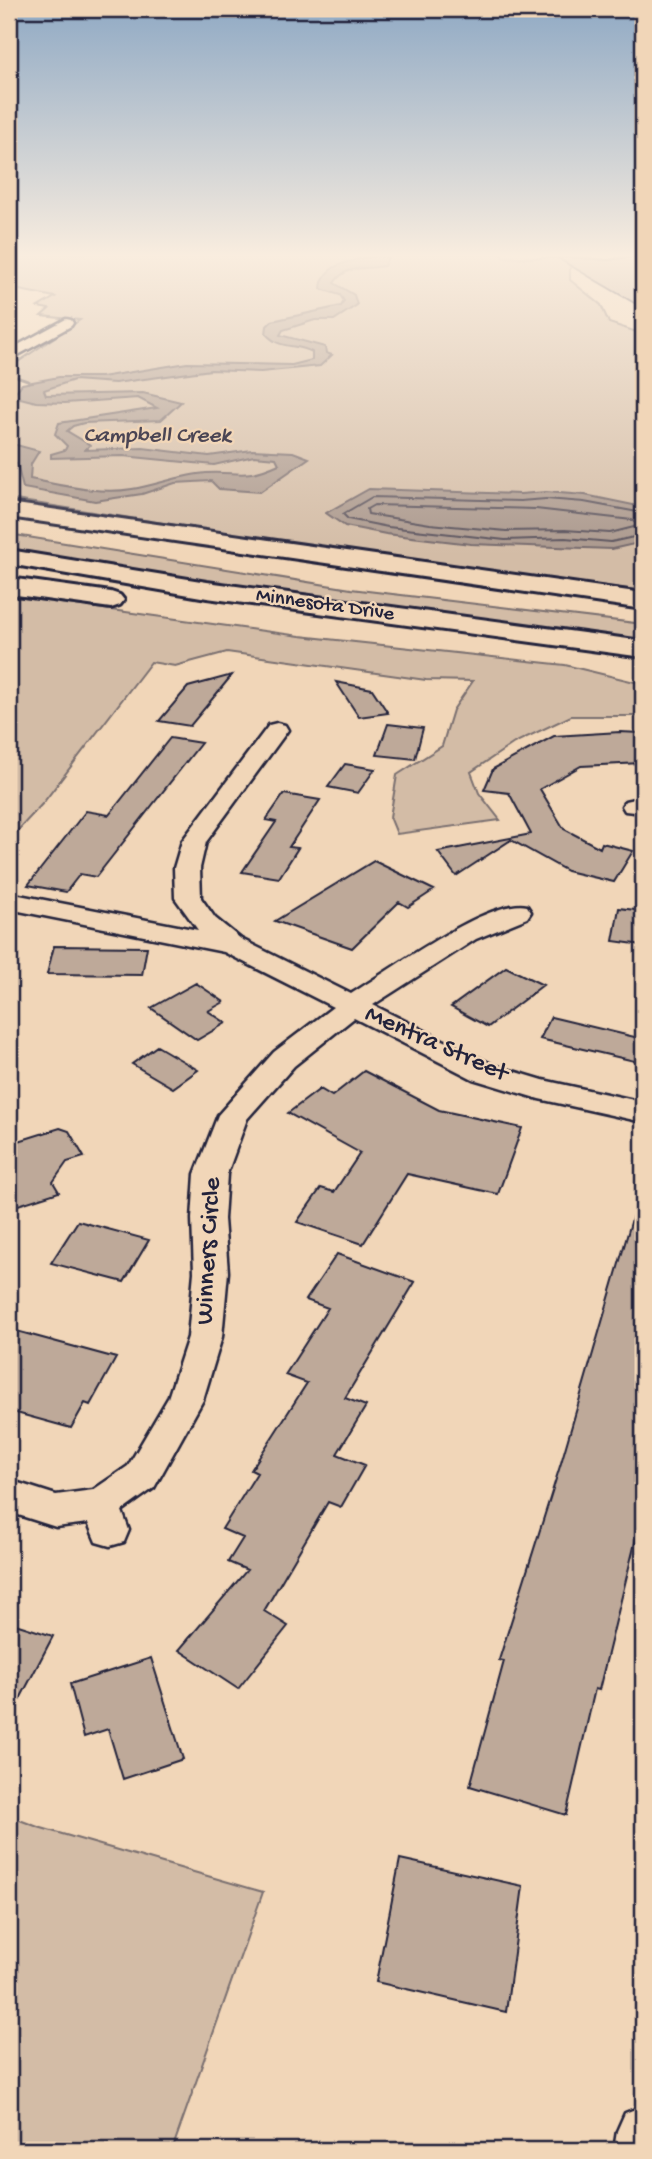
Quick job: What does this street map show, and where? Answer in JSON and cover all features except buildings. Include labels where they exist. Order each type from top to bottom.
[{"type":"highway","points":[[9,510],[643,601]]},
{"type":"highway","name":"Minnesota Drive","points":[[9,528],[385,587],[643,618]]},
{"type":"highway","name":"Minnesota Drive","points":[[9,557],[207,590],[643,649]]},
{"type":"highway","points":[[9,586],[643,666]]},
{"type":"street","points":[[231,945],[206,923],[188,898],[187,868],[194,841],[277,730]]},
{"type":"street","points":[[9,901],[231,945]]},
{"type":"street","name":"Winners Circle","points":[[9,1496],[56,1511],[105,1518],[141,1477],[185,1400],[205,1337],[211,1272],[208,1219],[211,1174],[233,1115],[284,1059],[351,1007],[467,933],[518,912]]},
{"type":"street","name":"Mentra Street","points":[[231,945],[483,1072],[539,1089],[643,1112]]},
{"type":"street","points":[[640,2150],[643,2131]]},
{"type":"shaded area","points":[[30,354],[643,354],[643,591],[388,558],[9,499],[9,397],[16,398],[29,381],[9,374],[9,368]]},
{"type":"shaded area","points":[[9,534],[351,589],[643,624],[643,640],[155,575],[9,548]]},
{"type":"shaded area","points":[[9,596],[300,636],[565,665],[643,684],[643,716],[571,716],[514,743],[471,772],[479,793],[500,820],[397,834],[390,817],[397,775],[442,746],[453,710],[473,681],[426,680],[227,652],[175,666],[151,662],[43,803],[9,840]]},
{"type":"shaded area","points":[[9,1816],[38,1827],[263,1892],[172,2150],[9,2150]]},
{"type":"water","points":[[312,354],[332,355],[320,366],[261,372],[211,370],[115,383],[74,380],[44,390],[46,395],[143,393],[181,402],[161,420],[84,423],[73,426],[67,431],[90,445],[85,450],[143,448],[209,456],[252,450],[293,452],[309,458],[260,492],[219,489],[211,481],[175,483],[142,494],[95,501],[23,488],[17,464],[9,460],[9,443],[39,451],[31,464],[30,479],[94,490],[119,491],[206,473],[249,473],[267,469],[279,464],[276,458],[254,456],[214,465],[123,456],[51,458],[51,454],[65,450],[67,446],[55,434],[59,423],[157,408],[138,398],[65,403],[36,402],[12,396],[22,384],[59,377],[101,377],[187,363],[292,365],[312,360]]},
{"type":"water","points":[[369,489],[585,495],[643,507],[643,542],[612,549],[471,544],[386,534],[345,526],[326,513]]},
{"type":"water label","name":"Campbell Creek","points":[[157,436]]}]
